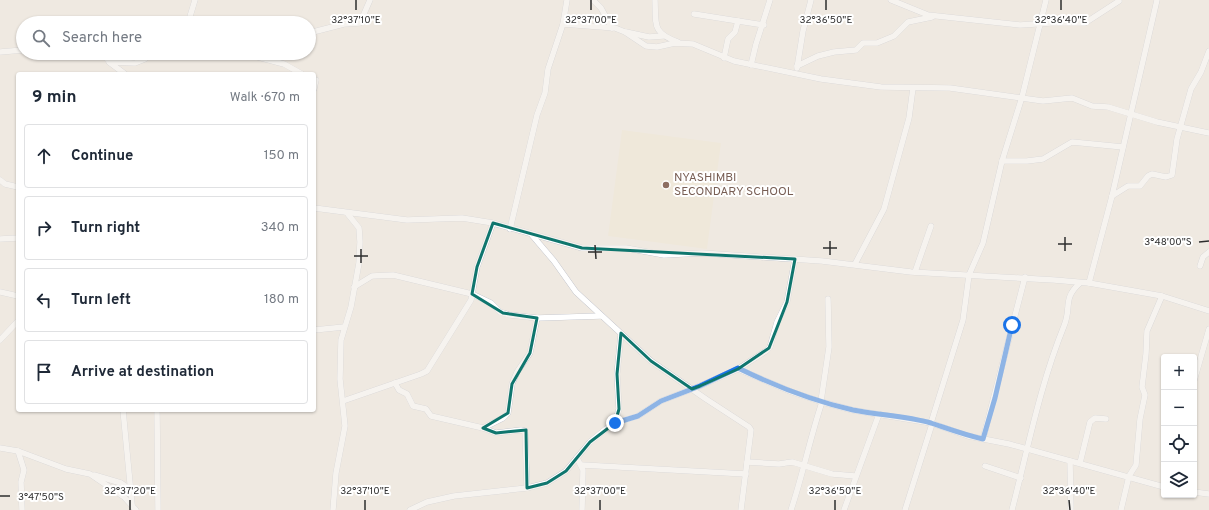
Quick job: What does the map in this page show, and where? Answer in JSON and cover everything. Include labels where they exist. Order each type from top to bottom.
[{"type":"street","points":[[190,16],[194,0]]},
{"type":"street","points":[[316,31],[344,24],[360,23],[370,0]]},
{"type":"street","points":[[510,229],[537,115],[545,93],[548,69],[563,24],[567,0]]},
{"type":"street","points":[[593,0],[601,8],[612,28]]},
{"type":"street","points":[[655,0],[657,26],[663,36]]},
{"type":"street","points":[[751,65],[758,37],[764,25],[770,0]]},
{"type":"street","points":[[796,74],[803,31],[811,0]]},
{"type":"street","points":[[891,0],[917,11],[938,16],[1003,25],[1085,23],[1119,1]]},
{"type":"street","points":[[905,510],[962,320],[969,275],[982,243],[1002,161],[1022,97],[1031,54],[1046,0]]},
{"type":"street","points":[[1089,283],[1112,196],[1158,0]]},
{"type":"street","points":[[694,14],[764,25]]},
{"type":"street","points":[[797,66],[818,56],[834,52],[856,50],[863,43],[877,43],[894,36],[908,22],[938,16]]},
{"type":"street","points":[[724,58],[728,39],[735,32],[738,21]]},
{"type":"street","points":[[563,24],[612,28],[649,37],[663,36],[682,43],[698,46],[724,58],[751,65],[796,74],[881,87],[942,88],[1051,101],[1072,98],[1092,106],[1108,107],[1130,115],[1209,133]]},
{"type":"street","points":[[625,32],[646,46],[657,47],[682,43]]},
{"type":"street","points":[[0,46],[6,50]]},
{"type":"street","points":[[0,52],[6,50],[16,50]]},
{"type":"street","points":[[1112,196],[1128,186],[1140,186],[1148,176],[1152,174],[1166,177],[1172,175],[1176,146],[1191,89],[1201,72],[1209,51]]},
{"type":"street","points":[[105,60],[122,72]]},
{"type":"street","points":[[109,60],[113,62],[135,63],[142,60]]},
{"type":"street","points":[[269,60],[284,64],[298,72]]},
{"type":"street","points":[[855,264],[884,209],[893,170],[909,118],[913,88]]},
{"type":"street","points":[[1002,161],[1043,160],[1072,142],[1123,147]]},
{"type":"street","points":[[0,180],[5,184],[16,187]]},
{"type":"street","points":[[316,208],[407,220],[462,218],[493,223],[510,229],[587,249],[626,248],[664,255],[702,253],[796,259],[855,264],[915,272],[1025,277],[1089,283],[1162,296],[1209,310]]},
{"type":"street","points":[[332,510],[336,473],[345,426],[340,364],[341,340],[351,307],[359,263],[359,228],[348,213]]},
{"type":"street","points":[[343,401],[427,371],[467,307],[472,294],[477,267],[493,223]]},
{"type":"street","points":[[915,272],[931,226]]},
{"type":"street","points":[[531,234],[554,261],[568,283],[601,316],[651,361],[749,426],[746,474],[741,510]]},
{"type":"street","points":[[0,239],[16,238]]},
{"type":"street","points":[[1200,266],[1203,257],[1209,252]]},
{"type":"street","points":[[413,509],[427,502],[454,496],[528,488],[547,483],[566,471],[590,442],[615,423],[638,416],[661,401],[738,368],[770,347],[777,322],[787,302],[796,259]]},
{"type":"street","points":[[354,287],[372,276],[393,275],[472,294],[491,303],[503,313],[537,318],[601,316]]},
{"type":"street","points":[[983,439],[1025,277]]},
{"type":"street","points":[[1012,510],[1028,450],[1039,399],[1046,383],[1058,339],[1064,326],[1069,296],[1072,290],[1080,282]]},
{"type":"street","points":[[0,292],[16,296]]},
{"type":"street","points":[[1121,510],[1129,476],[1136,465],[1140,419],[1145,395],[1142,387],[1147,331],[1162,296]]},
{"type":"street","points":[[791,510],[805,465],[809,442],[822,401],[828,347],[828,300]]},
{"type":"street","points":[[483,428],[503,418],[508,413],[512,384],[517,372],[530,352],[537,318]]},
{"type":"street","points":[[0,340],[16,323]]},
{"type":"street","points":[[316,330],[344,327]]},
{"type":"street","points":[[1197,371],[1209,329]]},
{"type":"street","points":[[615,423],[619,409],[617,374],[621,334]]},
{"type":"street","points":[[738,368],[792,392],[822,401],[879,414],[931,423],[968,436],[1080,463],[1161,486]]},
{"type":"street","points":[[395,383],[399,390],[407,394],[413,406],[426,409],[431,416],[483,428],[496,433],[521,430],[525,432],[528,488]]},
{"type":"street","points":[[123,412],[132,504]]},
{"type":"street","points":[[157,412],[158,510]]},
{"type":"street","points":[[844,510],[855,476],[879,414]]},
{"type":"street","points":[[1080,463],[1083,442],[1090,422],[1095,418],[1106,419]]},
{"type":"street","points":[[0,448],[18,451],[66,469],[121,483],[130,489]]},
{"type":"street","points":[[18,451],[24,470],[21,482],[22,510]]},
{"type":"street","points":[[577,458],[582,466],[584,478],[582,510]]},
{"type":"street","points":[[1070,461],[1071,510]]},
{"type":"street","points":[[747,462],[779,464],[792,462],[832,474],[855,476]]},
{"type":"street","points":[[582,466],[746,474]]},
{"type":"street","points":[[985,466],[1021,478]]},
{"type":"street","points":[[90,474],[132,504],[136,510]]},
{"type":"street","points":[[1197,492],[1209,494]]},
{"type":"highlighted area","points":[[493,223],[582,248],[795,259],[787,302],[769,348],[738,369],[700,386],[692,389],[651,361],[621,333],[617,374],[619,409],[615,423],[590,442],[566,471],[547,483],[527,488],[526,430],[496,433],[483,428],[508,413],[512,384],[530,353],[537,318],[503,313],[472,294],[477,267]]},
{"type":"shaded area","name":"NYASHIMBI SECONDARY SCHOOL","points":[[622,130],[721,143],[707,249],[608,236]]},
{"type":"place","name":"NYASHIMBI SECONDARY SCHOOL","points":[[666,185]]},
{"type":"route","points":[[615,423],[638,416],[661,401],[700,386],[738,368],[772,384],[822,402],[852,410],[930,423],[947,430],[983,439],[995,398],[1012,325]]}]
